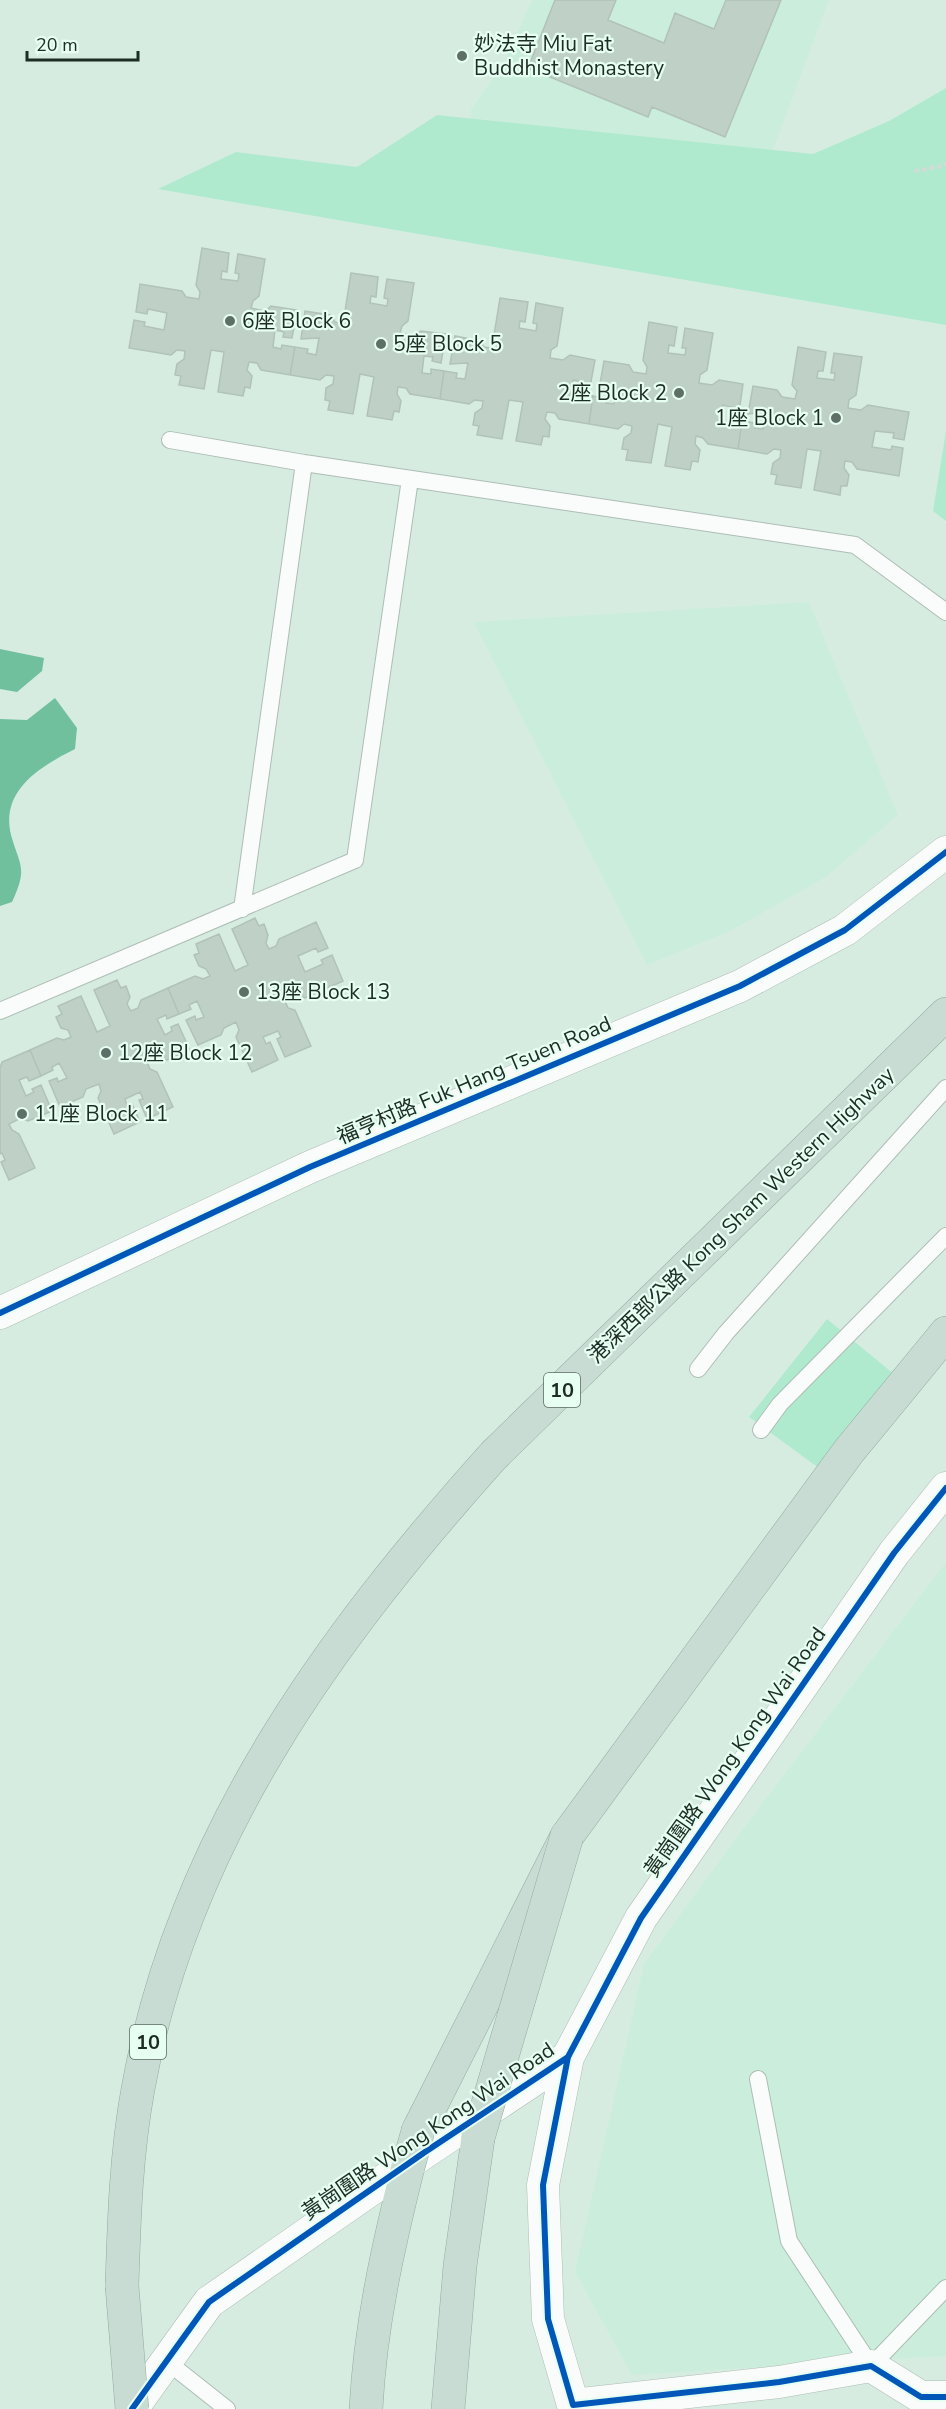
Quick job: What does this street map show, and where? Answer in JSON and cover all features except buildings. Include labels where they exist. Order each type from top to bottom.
[{"type":"highway","name":"港深西部公路 Kong Sham Western Highway","points":[[132,2409],[123,2275],[128,2164],[138,2090],[158,2006],[185,1922],[206,1869],[260,1762],[358,1615],[436,1520],[494,1455],[946,1014]]},
{"type":"highway","points":[[366,2409],[368,2366],[378,2301],[418,2131],[567,1836],[849,1451],[946,1333]]},
{"type":"highway","points":[[448,2409],[460,2266],[478,2138],[567,1836]]},
{"type":"street","name":"福亨村路 Fuk Hang Tsuen Road","points":[[0,1313],[310,1167],[740,986],[845,930],[943,860]]},
{"type":"street","name":"黃崗圍路 Wong Kong Wai Road","points":[[132,2409],[209,2301],[425,2152],[568,2057],[640,1918],[894,1552],[946,1488]]},
{"type":"street","points":[[568,2057],[543,2185],[548,2319],[574,2407],[779,2382],[871,2366],[928,2401]]},
{"type":"lane","points":[[170,440],[304,463],[855,545],[946,612]]},
{"type":"lane","points":[[242,909],[304,463]]},
{"type":"lane","points":[[0,1011],[355,860],[410,479]]},
{"type":"lane","points":[[698,1369],[726,1334],[946,1088]]},
{"type":"lane","points":[[760,1430],[780,1404],[946,1236]]},
{"type":"lane","points":[[758,2079],[789,2241],[871,2366],[946,2288]]},
{"type":"lane","points":[[165,2360],[227,2409]]},
{"type":"path","points":[[915,171],[943,166],[946,163]]},
{"type":"shaded area","points":[[532,0],[829,0],[773,150],[471,118],[471,109],[504,63]]},
{"type":"shaded area","points":[[946,88],[946,325],[158,189],[236,152],[357,167],[437,115],[813,154],[889,121]]},
{"type":"shaded area","points":[[946,431],[946,521],[933,511]]},
{"type":"shaded area","points":[[809,602],[898,815],[826,877],[730,931],[647,965],[474,622]]},
{"type":"shaded area","points":[[0,649],[44,658],[42,671],[17,692],[0,689]]},
{"type":"shaded area","points":[[55,698],[77,728],[75,749],[49,763],[17,792],[9,819],[11,835],[21,867],[20,881],[12,902],[0,906],[0,719],[27,720]]},
{"type":"shaded area","points":[[827,1319],[917,1393],[842,1485],[749,1417]]},
{"type":"shaded area","points":[[946,1562],[946,2356],[632,2375],[575,2272],[644,1964],[749,1821]]},
{"type":"cycle path","points":[[0,1313],[310,1167],[740,986],[845,930],[946,852]]},
{"type":"cycle path","points":[[132,2409],[209,2302],[425,2152],[568,2057],[641,1918],[894,1553],[946,1488]]},
{"type":"cycle path","points":[[568,2057],[543,2185],[548,2319],[573,2405],[779,2382],[871,2366],[921,2397],[946,2397]]},
{"type":"place","name":"妙法寺 Miu Fat Buddhist Monastery","points":[[462,56]]},
{"type":"place","name":"6座 Block 6","points":[[230,321]]},
{"type":"place","name":"5座 Block 5","points":[[381,344]]},
{"type":"place","name":"2座 Block 2","points":[[679,393]]},
{"type":"place","name":"1座 Block 1","points":[[836,418]]},
{"type":"place","name":"13座 Block 13","points":[[244,992]]},
{"type":"place","name":"12座 Block 12","points":[[106,1053]]},
{"type":"place","name":"11座 Block 11","points":[[22,1114]]}]
